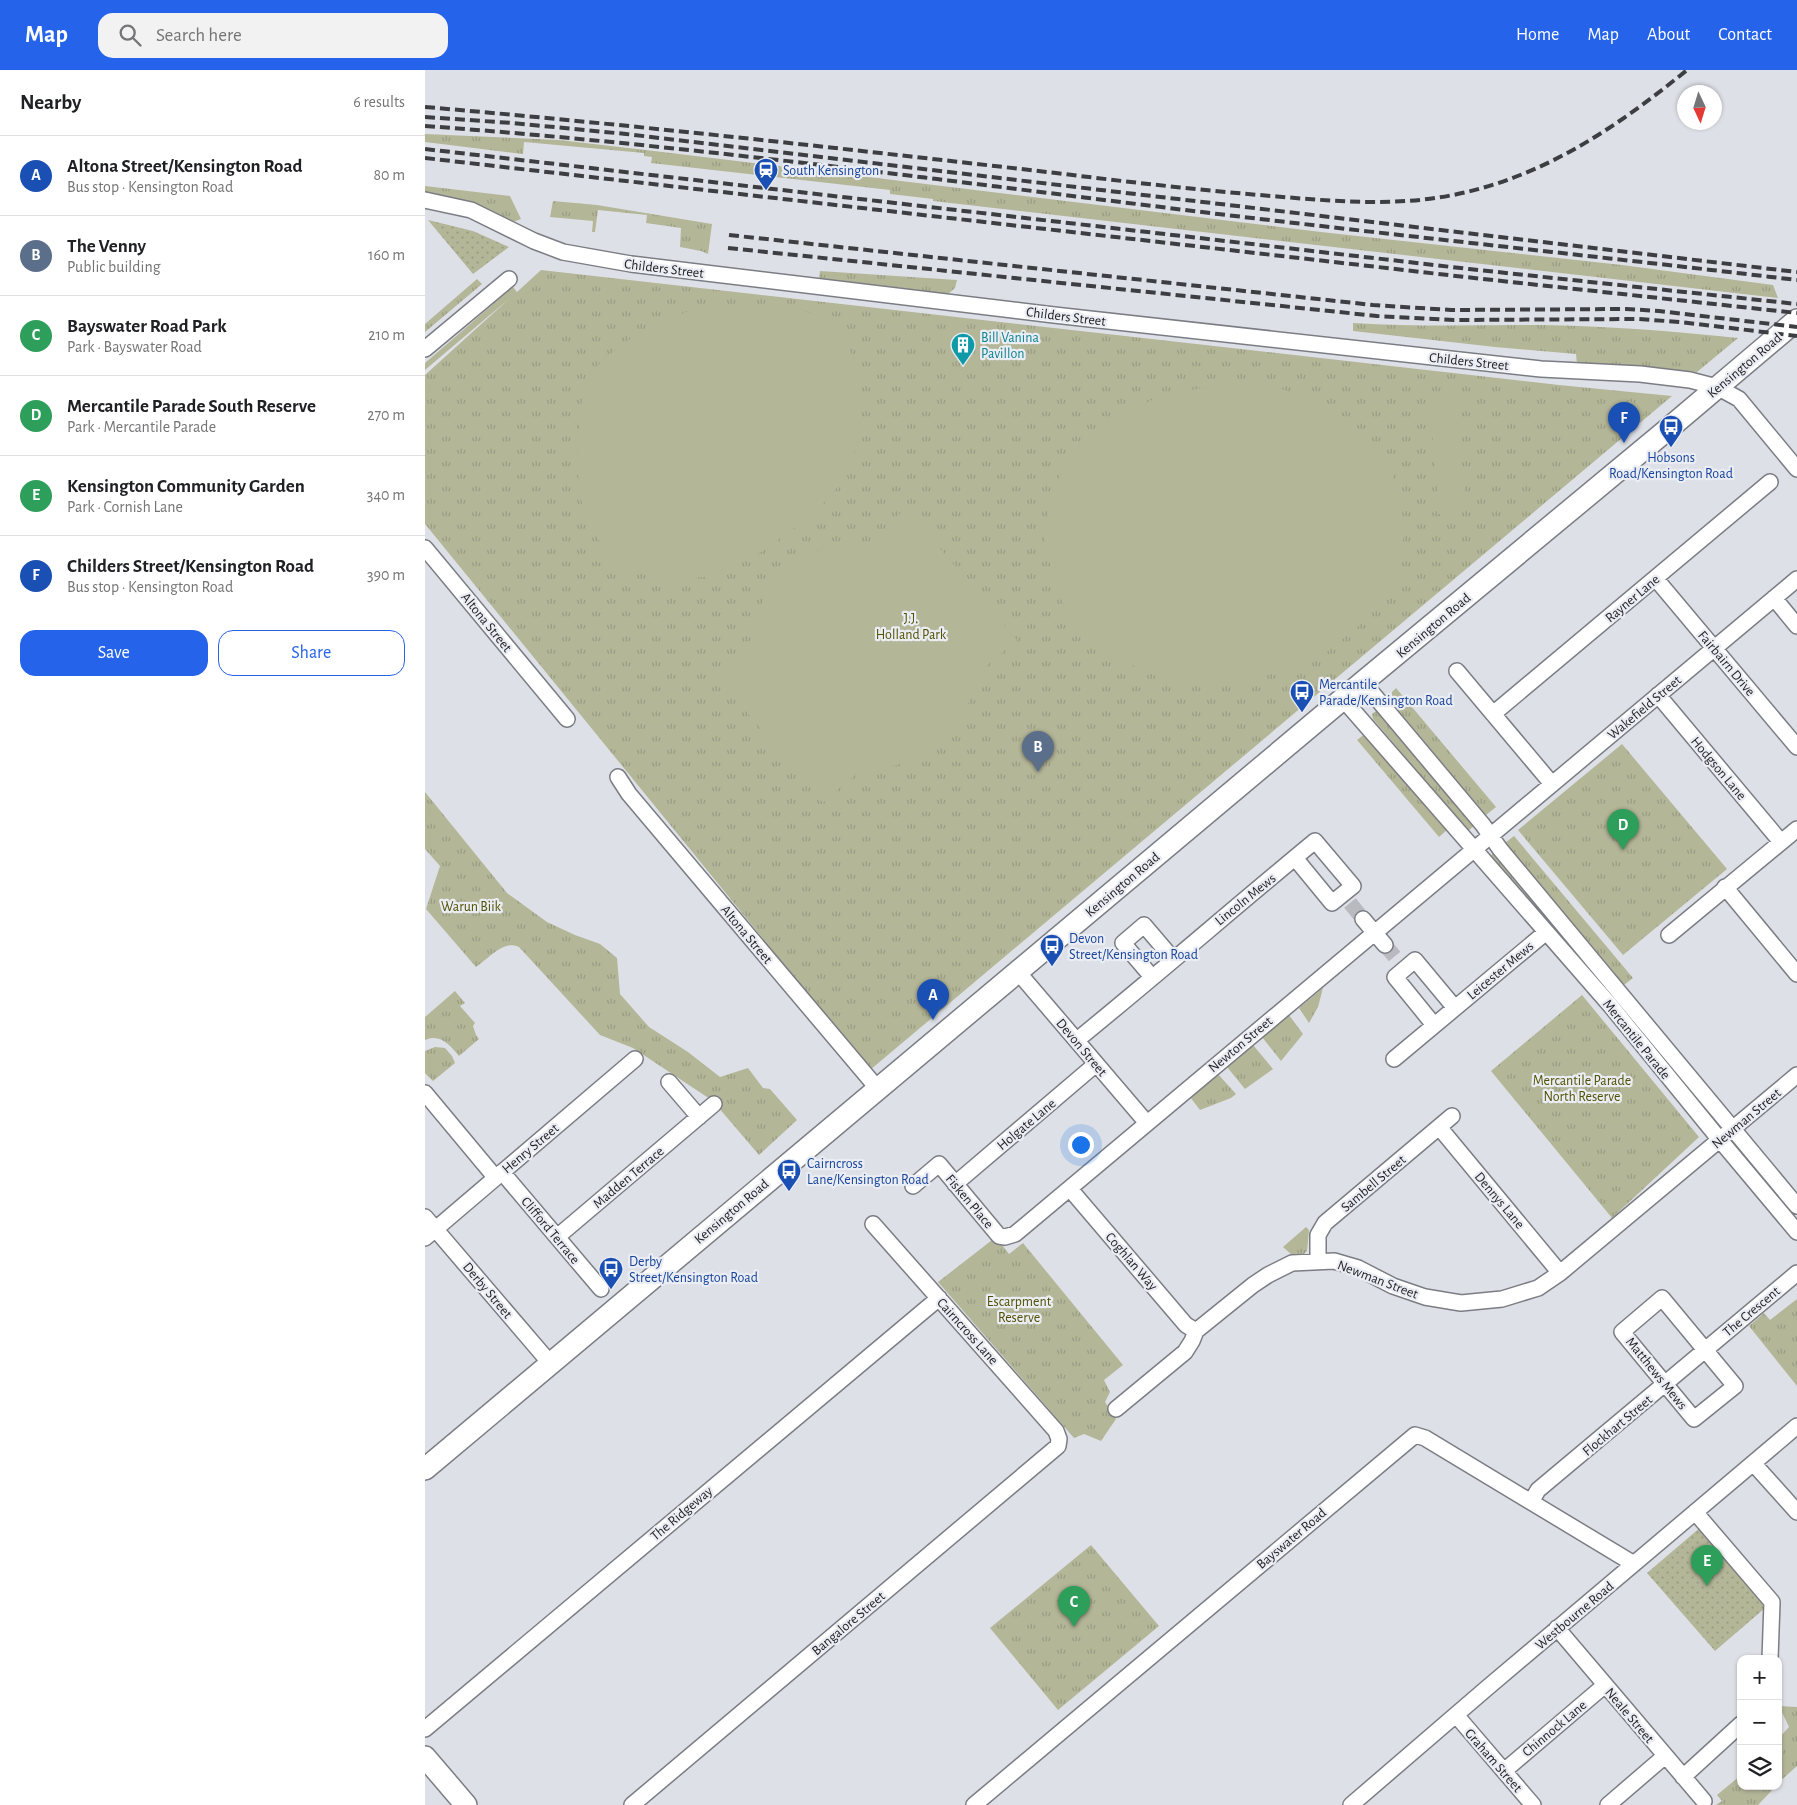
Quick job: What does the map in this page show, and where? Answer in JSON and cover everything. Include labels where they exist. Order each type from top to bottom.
[{"type":"street","name":"Childers Street","points":[[425,200],[471,210],[534,241],[563,252],[631,264],[1063,316],[1541,369],[1691,380],[1717,387],[1739,399],[1797,469]]},
{"type":"street","points":[[425,349],[509,278]]},
{"type":"street","name":"Kensington Road","points":[[425,1469],[1797,320]]},
{"type":"street","name":"Rayner Lane","points":[[1493,714],[1770,482]]},
{"type":"street","name":"Altona Street","points":[[425,548],[567,719]]},
{"type":"street","name":"Fairbairn Drive","points":[[1656,579],[1797,747]]},
{"type":"street","name":"Wakefield Street","points":[[1491,836],[1797,580]]},
{"type":"street","points":[[1774,598],[1797,626]]},
{"type":"street","points":[[1457,671],[1552,784]]},
{"type":"street","name":"Mercantile Parade","points":[[1363,682],[1797,1206]]},
{"type":"street","name":"Hodgson Lane","points":[[1658,695],[1781,842]]},
{"type":"street","name":"Mercantile Parade","points":[[1343,699],[1545,933],[1610,1005],[1797,1232]]},
{"type":"street","name":"Altona Street","points":[[618,777],[629,794],[877,1089]]},
{"type":"street","points":[[1669,935],[1797,829]]},
{"type":"street","points":[[1475,850],[1491,836]]},
{"type":"street","name":"Lincoln Mews","points":[[1077,1040],[1315,841],[1353,886],[1346,899],[1332,903],[1295,858]]},
{"type":"street","name":"Newton Street","points":[[1005,1238],[1015,1234],[1070,1189],[1146,1122],[1475,850]]},
{"type":"street","points":[[1725,887],[1797,974]]},
{"type":"street","points":[[1363,919],[1385,945]]},
{"type":"street","points":[[1151,977],[1123,943],[1144,925],[1173,959]]},
{"type":"street","name":"Leicester Mews","points":[[1394,1060],[1545,933]]},
{"type":"street","name":"Leicester Mews","points":[[1434,1025],[1395,977],[1403,966],[1415,960],[1455,1008]]},
{"type":"street","name":"Devon Street","points":[[1018,972],[1146,1122]]},
{"type":"street","name":"Henry Street","points":[[428,1228],[499,1174],[635,1059]]},
{"type":"street","name":"Holgate Lane","points":[[955,1184],[1096,1064]]},
{"type":"street","name":"Newman Street","points":[[1116,1409],[1185,1352],[1196,1331],[1268,1275],[1292,1263],[1334,1261],[1347,1264],[1393,1286],[1425,1297],[1461,1303],[1502,1299],[1538,1288],[1560,1273],[1797,1075]]},
{"type":"street","points":[[669,1082],[699,1117]]},
{"type":"street","name":"Clifford Terrace","points":[[425,1092],[557,1237],[601,1289]]},
{"type":"street","name":"Madden Terrace","points":[[557,1237],[714,1104]]},
{"type":"street","name":"Sambell Street","points":[[1318,1261],[1318,1237],[1323,1226],[1452,1116]]},
{"type":"street","name":"Dennys Lane","points":[[1439,1127],[1560,1273]]},
{"type":"street","name":"Fisken Place","points":[[913,1186],[939,1164],[997,1234],[1005,1238]]},
{"type":"street","name":"Coghlan Way","points":[[1070,1189],[1186,1326],[1196,1331]]},
{"type":"street","name":"Cairncross Lane","points":[[873,1224],[1056,1431],[1059,1440]]},
{"type":"street","name":"Derby Street","points":[[428,1228],[550,1363]]},
{"type":"street","name":"The Crescent","points":[[1705,1350],[1797,1273]]},
{"type":"street","name":"The Ridgeway","points":[[425,1729],[939,1298]]},
{"type":"street","name":"Matthews Mews","points":[[1662,1298],[1735,1386],[1694,1419],[1665,1384],[1622,1332],[1662,1298]]},
{"type":"street","name":"Flockhart Street","points":[[1531,1502],[1538,1490],[1705,1350]]},
{"type":"street","name":"Westbourne Road","points":[[1351,1805],[1797,1426]]},
{"type":"street","name":"Bayswater Road","points":[[980,1803],[1414,1436],[1418,1435],[1425,1438],[1634,1564]]},
{"type":"street","name":"Bangalore Street","points":[[632,1805],[1055,1450],[1059,1445],[1059,1440]]},
{"type":"street","points":[[1753,1463],[1797,1512]]},
{"type":"street","points":[[1695,1512],[1773,1602],[1770,1655]]},
{"type":"street","name":"Neale Street","points":[[1557,1628],[1703,1801]]},
{"type":"street","name":"Chinnock Lane","points":[[1503,1771],[1605,1686]]},
{"type":"street","name":"Graham Street","points":[[1456,1716],[1533,1805]]},
{"type":"street","points":[[1683,1777],[1737,1728]]},
{"type":"street","points":[[425,1756],[466,1805]]},
{"type":"street","points":[[1608,1805],[1665,1756]]},
{"type":"green space","points":[[425,134],[559,140],[1321,232],[1622,265],[1773,285],[1778,298],[933,201],[933,199],[890,194],[890,190],[651,163],[652,157],[644,156],[644,153],[524,142],[523,154],[425,142]]},
{"type":"green space","points":[[425,186],[510,196],[521,219],[513,222],[471,203],[425,193]]},
{"type":"green space","points":[[553,201],[597,205],[712,224],[708,254],[680,247],[681,228],[646,223],[647,215],[598,210],[595,232],[592,232],[593,221],[550,217]]},
{"type":"green space","points":[[428,220],[473,231],[509,247],[473,274]]},
{"type":"green space","name":"J.J. Holland Park","points":[[541,270],[1559,385],[1672,396],[870,1070],[425,524],[425,375],[510,298],[425,370],[425,363],[513,287],[517,292]]},
{"type":"green space","points":[[820,271],[957,280],[955,288],[947,295],[819,279]]},
{"type":"green space","points":[[477,279],[482,284],[425,332],[425,324]]},
{"type":"green space","points":[[728,304],[802,310],[834,322],[856,362],[863,403],[852,470],[817,511],[763,551],[716,576],[667,580],[618,568],[594,533],[579,495],[577,445],[583,390],[602,360],[642,330],[689,311]]},
{"type":"green space","points":[[1353,323],[1590,326],[1738,338],[1697,372],[1577,364],[1576,354],[1353,331]]},
{"type":"green space","points":[[1233,383],[1280,388],[1323,407],[1366,437],[1393,475],[1405,525],[1398,576],[1367,619],[1328,651],[1271,674],[1218,685],[1158,677],[1114,656],[1079,629],[1056,591],[1043,532],[1057,481],[1074,451],[1113,417],[1166,394]]},
{"type":"green space","points":[[1456,393],[1466,511],[1439,514],[1429,395]]},
{"type":"green space","points":[[1624,400],[1636,404],[1640,407],[1643,414],[1634,421],[1630,420],[1617,404]]},
{"type":"green space","points":[[906,508],[1017,640],[977,674],[970,701],[964,713],[938,745],[927,753],[907,762],[861,772],[850,779],[823,803],[713,672],[751,640],[755,620],[765,595],[789,567],[820,549],[846,542],[870,542]]},
{"type":"green space","points":[[1396,688],[1496,807],[1486,815],[1392,703],[1392,692]]},
{"type":"green space","points":[[1376,711],[1381,713],[1475,825],[1468,831],[1373,719],[1372,714]]},
{"type":"green space","points":[[1366,733],[1447,830],[1439,837],[1357,740]]},
{"type":"green space","points":[[1622,744],[1727,869],[1623,955],[1518,830]]},
{"type":"green space","name":"Warun Biik","points":[[425,792],[507,893],[547,922],[600,944],[617,958],[620,994],[649,1027],[688,1052],[720,1077],[748,1068],[763,1088],[770,1089],[797,1120],[759,1155],[712,1100],[633,1048],[600,1035],[519,947],[513,945],[502,948],[476,967],[426,909],[440,866],[425,849]]},
{"type":"green space","points":[[1514,836],[1633,978],[1620,988],[1614,981],[1614,972],[1505,843]]},
{"type":"green space","points":[[1495,852],[1543,909],[1538,913],[1490,856]]},
{"type":"green space","points":[[1323,988],[1318,1007],[1309,1023],[1299,1008]]},
{"type":"green space","points":[[455,991],[465,1003],[460,1006],[475,1023],[473,1026],[479,1039],[459,1056],[448,1044],[440,1039],[430,1038],[425,1040],[425,1017]]},
{"type":"green space","name":"Mercantile Parade North Reserve","points":[[1582,995],[1699,1137],[1612,1218],[1491,1071]]},
{"type":"green space","points":[[1289,1015],[1303,1034],[1281,1061],[1262,1037]]},
{"type":"green space","points":[[1253,1045],[1273,1069],[1245,1089],[1227,1067]]},
{"type":"green space","points":[[435,1047],[445,1048],[455,1063],[433,1081],[425,1073],[425,1051]]},
{"type":"green space","points":[[1218,1074],[1236,1094],[1231,1098],[1200,1110],[1190,1097]]},
{"type":"green space","points":[[1306,1227],[1309,1230],[1307,1251],[1304,1254],[1292,1255],[1283,1247]]},
{"type":"green space","name":"Escarpment Reserve","points":[[996,1237],[1009,1254],[1023,1243],[1123,1365],[1104,1380],[1110,1392],[1105,1402],[1116,1419],[1101,1441],[1084,1434],[1074,1438],[938,1282]]},
{"type":"green space","points":[[1797,1299],[1797,1386],[1749,1326],[1764,1313],[1770,1320]]},
{"type":"green space","points":[[1702,1526],[1766,1599],[1765,1608],[1715,1651],[1647,1573]]},
{"type":"green space","points":[[1091,1545],[1159,1626],[1058,1710],[990,1628]]},
{"type":"green space","points":[[1782,1706],[1797,1707],[1797,1766],[1782,1779],[1782,1735],[1789,1727],[1782,1712]]},
{"type":"green space","points":[[1737,1778],[1737,1790],[1772,1790],[1758,1805],[1716,1805],[1722,1801],[1717,1795]]},
{"type":"tunnel","points":[[1350,903],[1363,919]]},
{"type":"tunnel","points":[[1385,945],[1400,963]]},
{"type":"railway","points":[[425,107],[741,138],[1217,191],[1317,200],[1385,202],[1430,199],[1453,195],[1486,187],[1549,163],[1606,130],[1687,70]]},
{"type":"railway","points":[[425,117],[626,134],[1797,272]]},
{"type":"railway","points":[[425,126],[624,143],[723,154],[1218,214],[1797,280]]},
{"type":"railway","points":[[425,149],[1469,269],[1797,304]]},
{"type":"railway","points":[[425,158],[1797,313]]},
{"type":"railway","points":[[729,235],[1373,305],[1451,310],[1626,309],[1797,327]]},
{"type":"railway","points":[[728,248],[1377,316],[1454,320],[1638,319],[1797,336]]},
{"type":"place","name":"South Kensington","points":[[766,191]]},
{"type":"place","name":"Bill Vanina Pavillon","points":[[963,366]]},
{"type":"place","name":"Childers Street/Kensington Road","points":[[1624,443]]},
{"type":"place","name":"Hobsons Road/Kensington Road","points":[[1671,448]]},
{"type":"place","name":"Mercantile Parade/Kensington Road","points":[[1302,713]]},
{"type":"place","name":"The Venny","points":[[1038,772]]},
{"type":"place","name":"Mercantile Parade South Reserve","points":[[1623,850]]},
{"type":"place","name":"Devon Street/Kensington Road","points":[[1052,967]]},
{"type":"place","name":"Altona Street/Kensington Road","points":[[933,1020]]},
{"type":"place","name":"Cairncross Lane/Kensington Road","points":[[789,1192]]},
{"type":"place","name":"Derby Street/Kensington Road","points":[[611,1290]]},
{"type":"place","name":"Kensington Community Garden","points":[[1707,1586]]},
{"type":"place","name":"Bayswater Road Park","points":[[1074,1627]]}]
